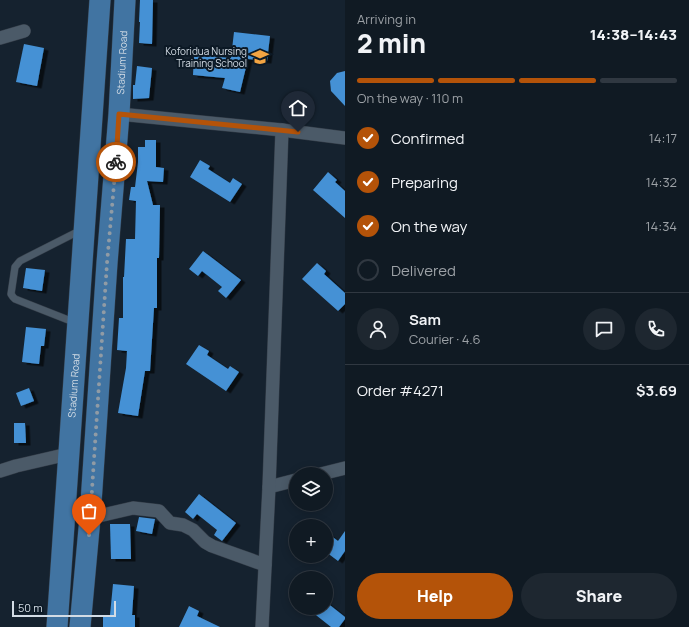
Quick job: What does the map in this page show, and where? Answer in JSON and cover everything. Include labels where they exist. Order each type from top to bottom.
[{"type":"main road","name":"Stadium Road","points":[[57,627],[100,0]]},
{"type":"main road","name":"Stadium Road","points":[[80,627],[90,522],[107,263],[119,114],[125,0]]},
{"type":"main road","points":[[64,532],[90,522]]},
{"type":"main road","points":[[64,532],[88,546]]},
{"type":"street","points":[[0,38],[24,31]]},
{"type":"street","points":[[119,114],[282,130],[345,138]]},
{"type":"street","points":[[262,627],[269,487],[282,130]]},
{"type":"street","points":[[0,471],[68,454]]},
{"type":"street","points":[[333,471],[345,468]]},
{"type":"street","points":[[269,487],[289,482]]},
{"type":"street","points":[[90,522],[133,508],[160,511],[170,523],[183,525],[193,530],[212,546],[265,565]]},
{"type":"lane","points":[[78,323],[15,299],[11,294],[15,267],[20,261],[85,228]]},
{"type":"building","points":[[140,0],[153,0],[152,44],[139,43]]},
{"type":"building","points":[[234,32],[270,36],[267,61],[248,59],[240,92],[222,88],[225,78],[193,75],[194,55],[231,58]]},
{"type":"building","points":[[24,44],[44,48],[37,86],[16,82]]},
{"type":"building","points":[[137,66],[152,68],[149,98],[133,99],[133,85],[135,85]]},
{"type":"building","points":[[345,71],[345,106],[331,91],[330,81],[337,73]]},
{"type":"building","points":[[145,140],[156,140],[156,167],[164,168],[163,182],[147,181],[153,205],[160,205],[159,258],[157,258],[157,308],[154,308],[150,371],[145,371],[138,416],[118,413],[126,368],[127,351],[117,350],[119,318],[123,318],[123,277],[126,239],[135,239],[136,201],[129,200],[131,187],[135,187],[138,147],[145,147]]},
{"type":"building","points":[[200,160],[210,166],[208,169],[230,183],[233,178],[242,184],[230,202],[190,177]]},
{"type":"building","points":[[328,172],[337,180],[335,182],[345,191],[345,218],[313,190]]},
{"type":"building","points":[[203,251],[241,280],[226,298],[218,291],[222,287],[202,271],[198,276],[189,269]]},
{"type":"building","points":[[317,263],[326,271],[324,274],[345,293],[345,304],[338,311],[302,279]]},
{"type":"building","points":[[26,268],[45,270],[42,291],[23,288]]},
{"type":"building","points":[[26,327],[46,329],[44,346],[41,346],[39,364],[22,362]]},
{"type":"building","points":[[199,345],[209,351],[207,355],[228,369],[230,366],[239,372],[226,391],[186,364]]},
{"type":"building","points":[[29,388],[34,401],[21,406],[16,393]]},
{"type":"building","points":[[14,423],[25,423],[26,443],[14,443]]},
{"type":"building","points":[[199,494],[236,523],[222,541],[214,535],[217,530],[197,514],[193,519],[185,512]]},
{"type":"building","points":[[139,517],[155,519],[152,534],[136,531]]},
{"type":"building","points":[[110,524],[130,524],[131,559],[111,559]]},
{"type":"building","points":[[345,531],[345,551],[338,561],[333,557],[333,537],[338,541]]},
{"type":"building","points":[[113,584],[134,586],[132,615],[135,615],[135,627],[103,627],[103,615],[110,615]]},
{"type":"building","points":[[189,606],[199,611],[197,616],[220,627],[179,627]]},
{"type":"building","points":[[333,608],[345,617],[345,619],[339,627],[331,627],[316,615],[333,615]]},
{"type":"way so far","points":[[89,535],[107,263],[116,162]]},
{"type":"place","name":"Koforidua Nursing Training School","points":[[260,57]]},
{"type":"route","points":[[116,162],[119,114],[298,132]]}]
